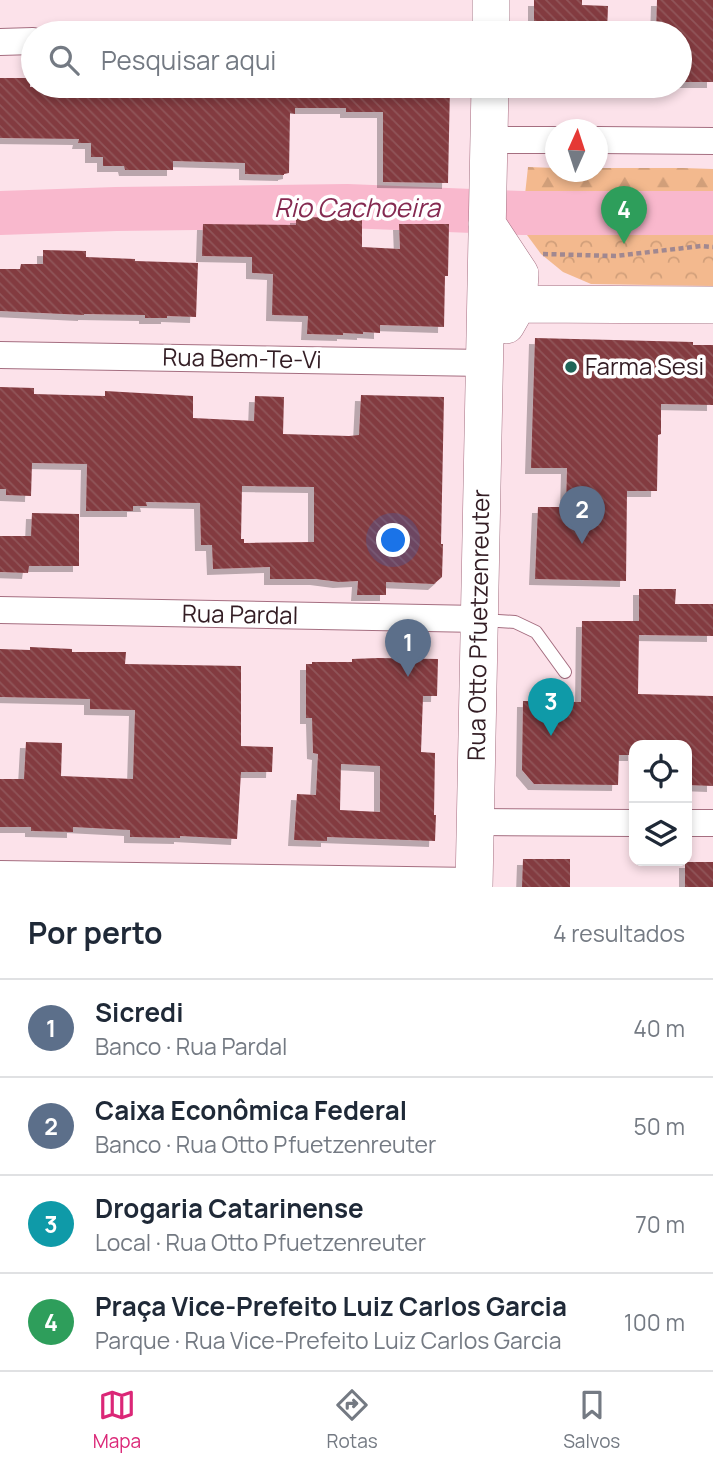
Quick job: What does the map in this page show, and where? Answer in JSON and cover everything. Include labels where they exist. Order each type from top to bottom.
[{"type":"main road","points":[[491,0],[491,21]]},
{"type":"main road","name":"Rua Otto Pfuetzenreuter","points":[[474,884],[485,363],[517,287],[487,211],[490,98]]},
{"type":"main road","points":[[517,287],[634,304],[713,305]]},
{"type":"street","points":[[0,42],[21,41]]},
{"type":"street","points":[[489,140],[545,140]]},
{"type":"street","points":[[608,141],[713,141]]},
{"type":"street","name":"Rua Bem-Te-Vi","points":[[0,355],[485,363]]},
{"type":"street","name":"Rua Pardal","points":[[0,610],[479,620]]},
{"type":"street","points":[[476,822],[629,823]]},
{"type":"street","points":[[692,823],[713,823]]},
{"type":"street","points":[[0,874],[474,884]]},
{"type":"lane","points":[[479,620],[515,622],[536,632],[565,672]]},
{"type":"path","points":[[517,287],[541,254],[616,256],[701,246],[713,247]]},
{"type":"green space","points":[[528,167],[545,168],[545,182],[608,182],[608,168],[713,169],[713,213],[523,213]]},
{"type":"green space","points":[[523,213],[713,213],[713,286],[591,284],[563,272],[541,254],[527,235]]},
{"type":"building","points":[[534,0],[582,0],[582,5],[608,6],[607,21],[534,21]]},
{"type":"building","points":[[657,0],[713,0],[713,82],[692,82],[692,21],[656,21]]},
{"type":"building","points":[[0,78],[21,78],[21,98],[450,98],[448,183],[383,182],[383,112],[346,112],[346,108],[295,108],[295,114],[290,113],[289,173],[284,175],[245,174],[245,163],[173,161],[173,170],[125,170],[124,166],[103,166],[103,157],[91,157],[91,143],[78,143],[79,139],[0,138]]},
{"type":"building","points":[[296,217],[362,218],[362,247],[400,249],[399,224],[449,224],[444,327],[380,325],[380,333],[307,334],[308,316],[272,315],[273,274],[252,273],[252,257],[202,256],[203,224],[296,225]]},
{"type":"building","points":[[43,250],[86,251],[86,257],[198,263],[196,317],[145,318],[145,315],[0,311],[0,269],[20,269],[21,264],[43,264]]},
{"type":"building","points":[[535,338],[693,342],[693,345],[713,345],[713,405],[661,404],[657,491],[627,491],[626,581],[535,579],[538,507],[566,507],[567,468],[531,468]]},
{"type":"building","points":[[0,387],[34,388],[34,394],[105,396],[105,391],[193,396],[193,418],[254,421],[255,396],[284,397],[283,434],[349,436],[359,435],[361,395],[444,397],[442,577],[434,584],[386,582],[386,595],[357,595],[358,581],[270,579],[270,567],[213,569],[212,545],[201,545],[200,503],[146,502],[147,506],[133,506],[133,511],[86,511],[87,464],[32,463],[31,496],[6,495],[6,489],[0,489]],"holes":[[[242,486],[314,487],[314,542],[244,543],[244,539],[241,539]]]},
{"type":"building","points":[[32,513],[79,514],[79,566],[29,566],[28,573],[0,572],[0,536],[31,536]]},
{"type":"building","points":[[639,589],[676,589],[675,604],[713,604],[713,636],[639,635],[639,630],[638,694],[713,696],[713,786],[692,785],[692,740],[629,740],[629,755],[619,755],[618,785],[534,784],[522,770],[523,701],[581,702],[582,621],[639,621]]},
{"type":"building","points":[[30,647],[72,649],[72,652],[126,652],[125,664],[241,666],[241,746],[273,747],[272,772],[241,772],[237,839],[130,837],[130,830],[73,827],[73,832],[31,831],[31,827],[0,827],[0,779],[24,779],[26,742],[62,743],[61,776],[133,779],[135,710],[90,709],[90,699],[0,697],[0,649],[30,650]]},
{"type":"building","points":[[352,659],[438,659],[437,696],[423,696],[421,752],[435,753],[435,841],[327,837],[327,841],[294,840],[297,794],[316,795],[318,754],[313,753],[312,718],[306,718],[306,664],[352,662]],"holes":[[[341,764],[380,766],[380,812],[340,810]]]},
{"type":"building","points":[[523,859],[570,859],[570,887],[522,887]]},
{"type":"building","points":[[692,862],[713,862],[713,887],[685,887],[685,866],[692,866]]},
{"type":"waterway","name":"Rio Cachoeira","points":[[0,213],[347,206],[523,213],[713,213]]},
{"type":"place","name":"Praça Vice-Prefeito Luiz Carlos Garcia","points":[[624,244]]},
{"type":"place","name":"Farma Sesi","points":[[571,367]]},
{"type":"place","name":"Caixa Econômica Federal","points":[[582,544]]},
{"type":"place","name":"Sicredi","points":[[408,677]]},
{"type":"place","name":"Drogaria Catarinense","points":[[551,736]]}]
